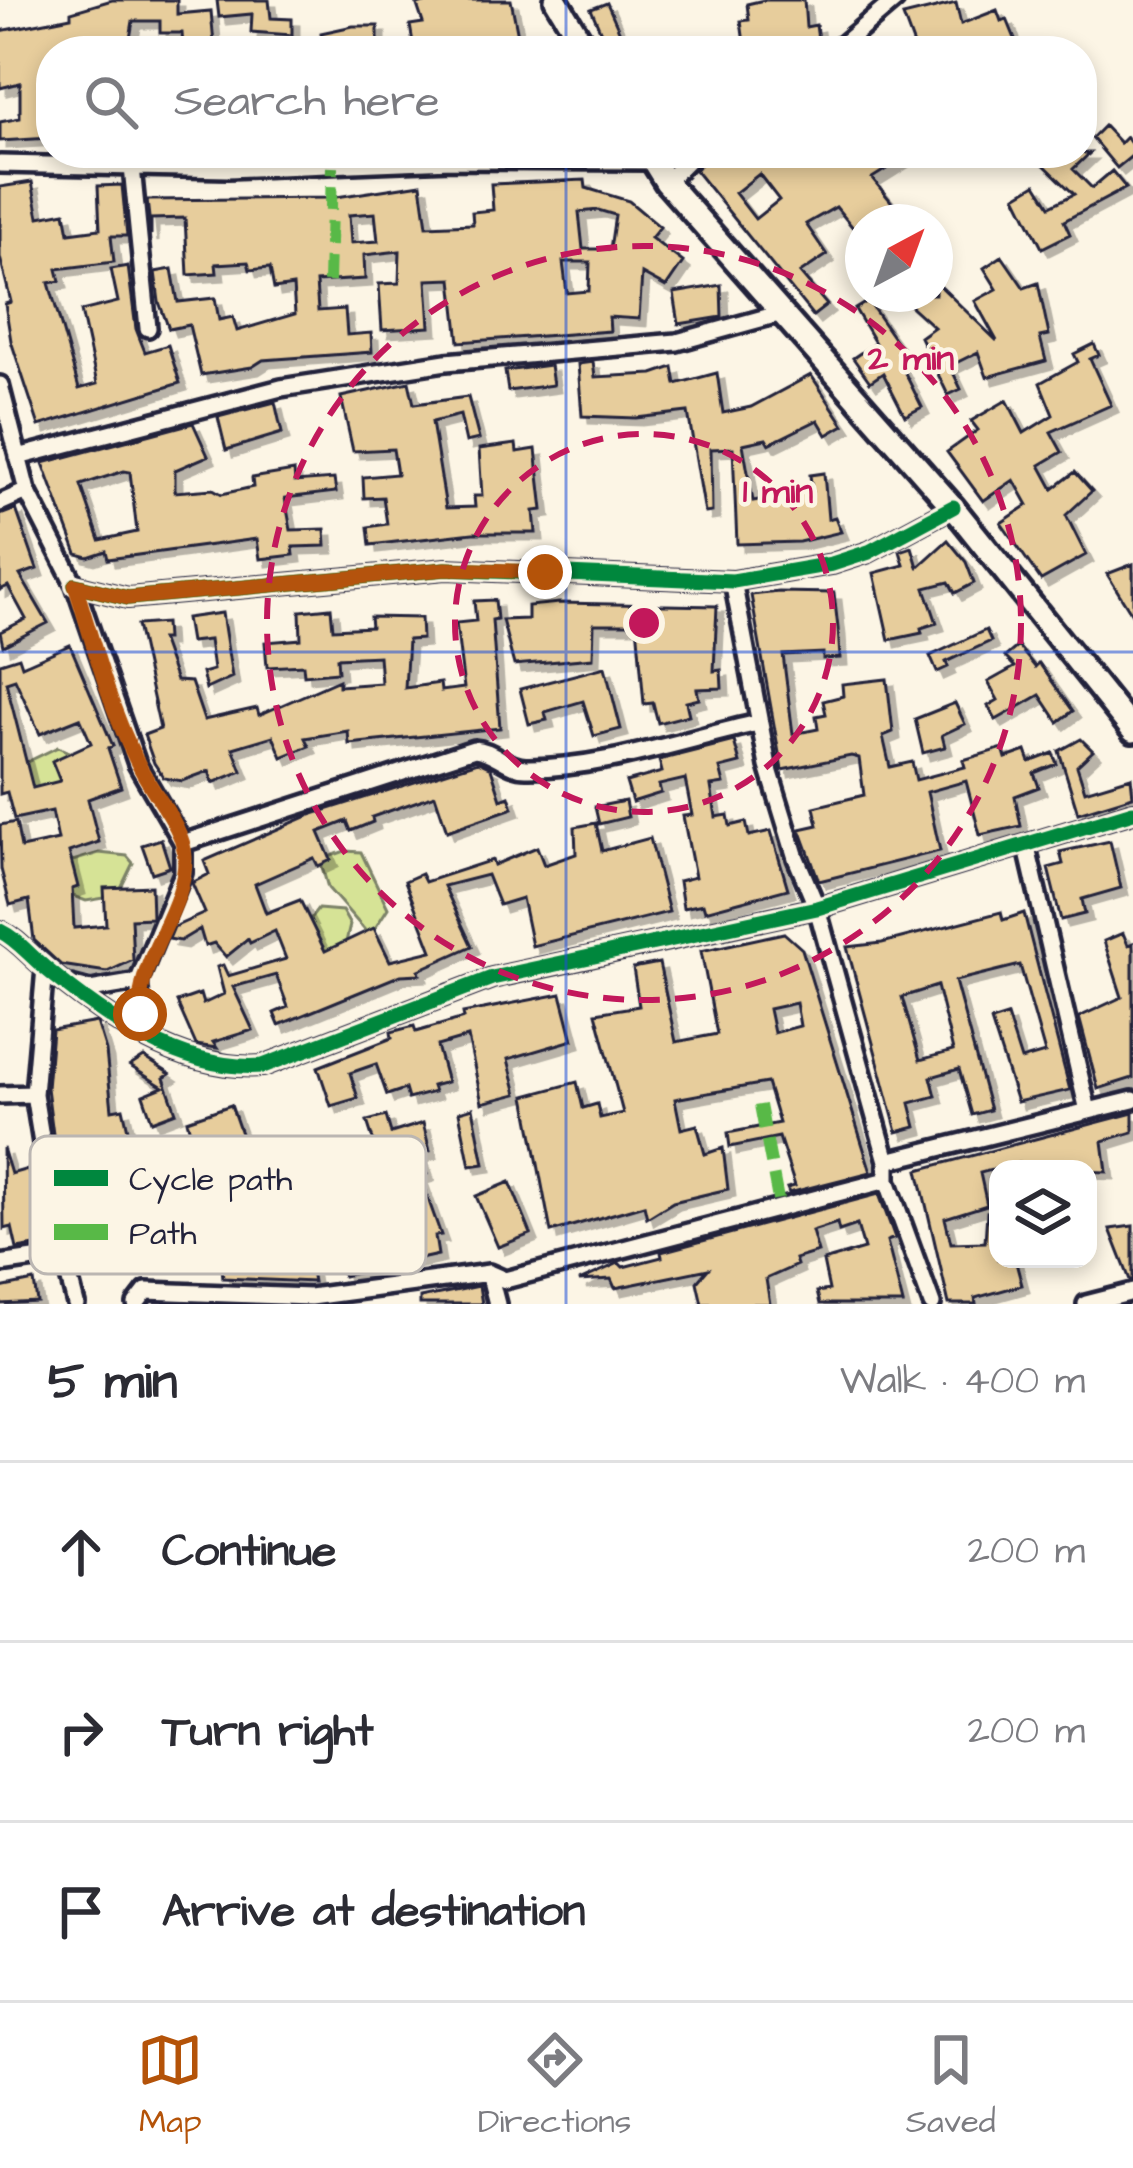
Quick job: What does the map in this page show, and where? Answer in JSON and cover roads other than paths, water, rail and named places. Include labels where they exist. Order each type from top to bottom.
[{"type":"street","points":[[556,0],[578,36]]},
{"type":"street","points":[[853,36],[895,0]]},
{"type":"street","points":[[0,164],[36,165]]},
{"type":"street","points":[[132,168],[148,328]]},
{"type":"street","points":[[657,168],[953,507],[1133,730]]},
{"type":"street","points":[[666,182],[680,168]]},
{"type":"street","points":[[18,457],[281,388],[446,362],[676,342],[782,313]]},
{"type":"street","points":[[0,385],[27,491],[75,585],[137,764],[183,843],[183,873],[138,982],[144,1034]]},
{"type":"street","points":[[0,503],[27,491]]},
{"type":"street","points":[[75,585],[128,598],[446,569],[733,580],[832,564],[886,544],[953,507]]},
{"type":"street","points":[[733,580],[758,723],[796,858],[818,908],[887,1161],[887,1180],[932,1304]]},
{"type":"street","points":[[183,843],[474,749],[491,752],[516,767],[567,765],[758,723]]},
{"type":"street","points":[[0,917],[5,933],[113,1020],[211,1063],[263,1066],[492,978],[818,908],[1133,812]]},
{"type":"street","points":[[1027,848],[1088,1111]]},
{"type":"street","points":[[41,1136],[34,1094],[45,968]]},
{"type":"street","points":[[70,985],[90,990],[138,982]]},
{"type":"street","points":[[0,1095],[34,1094]]},
{"type":"street","points":[[887,1161],[1133,1100]]},
{"type":"street","points":[[136,1304],[146,1291],[310,1297],[489,1273],[505,1280],[887,1180]]},
{"type":"street","points":[[0,1264],[30,1260]]},
{"type":"street","points":[[489,1273],[497,1304]]},
{"type":"street","points":[[67,1274],[76,1304]]},
{"type":"street","points":[[1086,1304],[1133,1292]]}]
